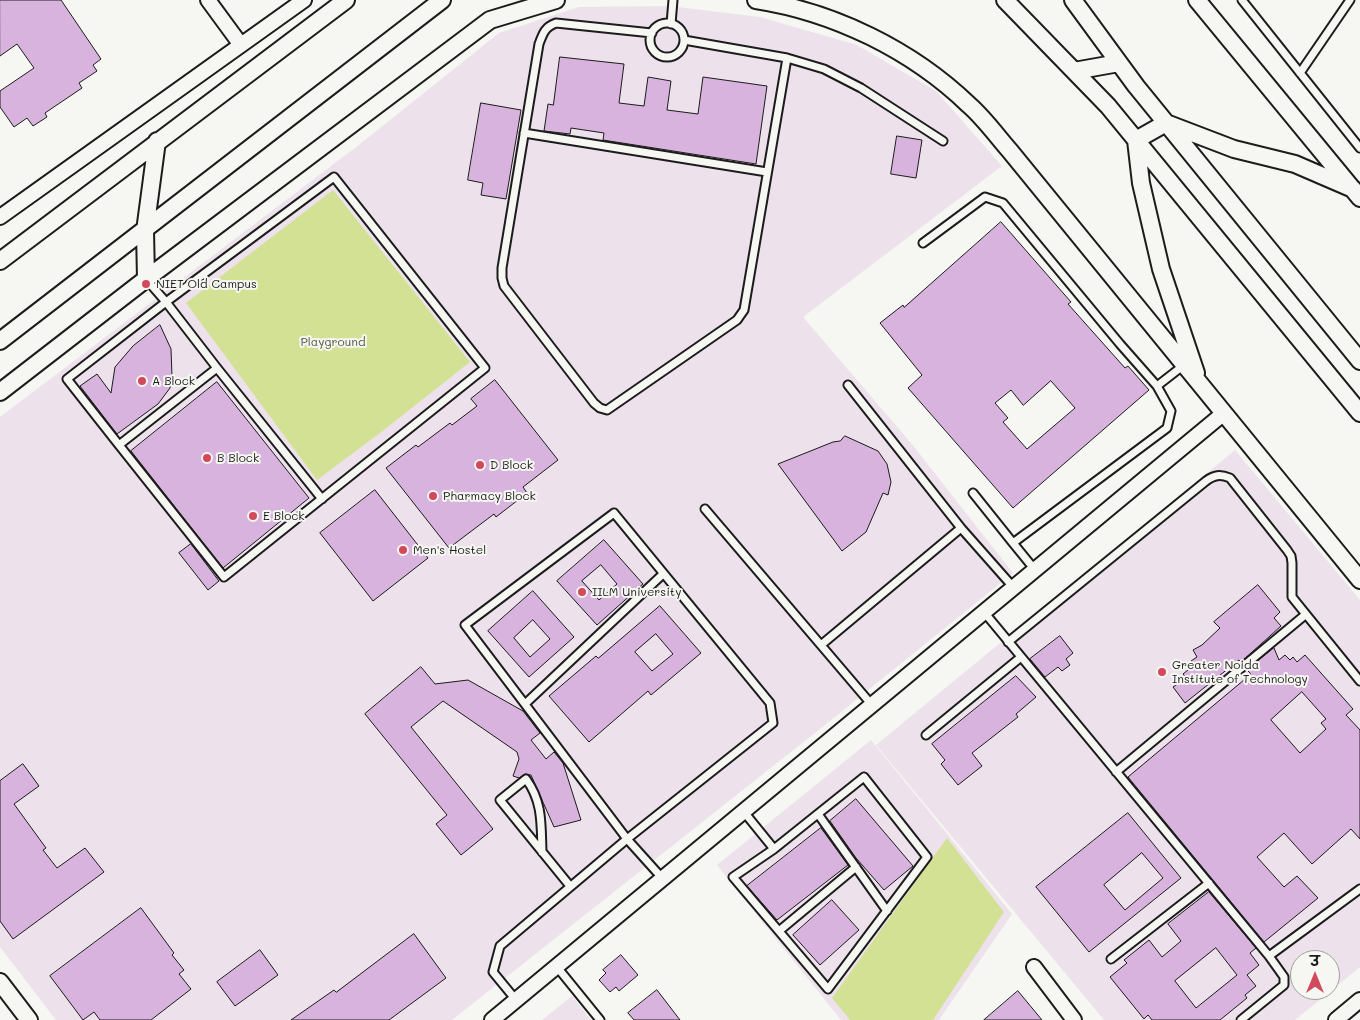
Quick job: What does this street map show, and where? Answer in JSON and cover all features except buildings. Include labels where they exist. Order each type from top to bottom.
[{"type":"street","points":[[208,0],[241,45]]},
{"type":"street","points":[[0,217],[304,0]]},
{"type":"street","points":[[0,261],[346,0]]},
{"type":"street","points":[[0,341],[442,0]]},
{"type":"street","points":[[0,392],[146,279],[490,20],[556,0]]},
{"type":"street","points":[[756,0],[831,18],[876,39],[918,64],[969,104],[1010,150],[1360,580]]},
{"type":"street","points":[[1005,0],[1108,106],[1360,413]]},
{"type":"street","points":[[1073,0],[1166,123],[1360,361]]},
{"type":"street","points":[[1197,0],[1356,193]]},
{"type":"street","points":[[1074,71],[1119,63]]},
{"type":"street","points":[[1136,140],[1166,123]]},
{"type":"street","points":[[1166,123],[1234,149],[1295,164],[1356,193]]},
{"type":"street","points":[[1136,140],[1141,183],[1161,269],[1199,382]]},
{"type":"street","points":[[146,279],[145,231],[157,141]]},
{"type":"street","points":[[492,1020],[1224,413]]},
{"type":"street","points":[[1034,967],[1074,1020]]},
{"type":"street","points":[[0,982],[30,1020]]},
{"type":"street","points":[[1336,1020],[1360,1000]]},
{"type":"lane","points":[[671,24],[673,0]]},
{"type":"lane","points":[[1242,0],[1360,148]]},
{"type":"lane","points":[[1300,73],[1350,0]]},
{"type":"lane","points":[[652,33],[565,23],[547,26],[539,44],[502,268],[504,286],[594,403],[600,408],[607,410],[737,320],[744,310],[786,58]]},
{"type":"lane","points":[[671,24],[680,30],[684,40],[681,50],[672,57],[660,56],[652,49],[650,38],[652,33],[660,25],[671,24]]},
{"type":"lane","points":[[684,40],[786,58],[824,69],[861,88],[943,141]]},
{"type":"lane","points":[[524,134],[767,172]]},
{"type":"lane","points":[[334,177],[485,368],[224,577],[68,378],[166,302],[334,177]]},
{"type":"lane","points":[[923,243],[985,197],[1004,204],[1157,386],[1170,411],[1166,428],[1013,543]]},
{"type":"lane","points":[[146,279],[322,498]]},
{"type":"lane","points":[[1157,386],[1184,365]]},
{"type":"lane","points":[[119,445],[217,368]]},
{"type":"lane","points":[[848,385],[961,528],[1014,588]]},
{"type":"lane","points":[[1008,642],[1206,481],[1216,475],[1230,478],[1287,550],[1291,556],[1292,563],[1292,597],[1360,682]]},
{"type":"lane","points":[[973,493],[1035,570]]},
{"type":"lane","points":[[705,510],[872,705]]},
{"type":"lane","points":[[516,1000],[494,972],[500,946],[627,839],[773,723],[770,702],[614,513],[465,625],[627,839],[663,879]]},
{"type":"lane","points":[[821,645],[961,528]]},
{"type":"lane","points":[[525,704],[663,574]]},
{"type":"lane","points":[[984,612],[1269,956],[1284,977],[1285,982],[1241,1020]]},
{"type":"lane","points":[[1116,772],[1305,615]]},
{"type":"lane","points":[[926,735],[1021,658]]},
{"type":"lane","points":[[864,777],[927,857],[828,989],[733,877],[774,849],[818,814],[864,777]]},
{"type":"lane","points":[[542,852],[539,805],[534,790],[526,780],[500,800],[542,852],[570,886]]},
{"type":"lane","points":[[744,812],[774,849]]},
{"type":"lane","points":[[818,814],[887,911]]},
{"type":"lane","points":[[779,931],[856,867]]},
{"type":"lane","points":[[1111,960],[1209,884]]},
{"type":"lane","points":[[1269,956],[1360,889]]},
{"type":"lane","points":[[557,967],[600,1020]]},
{"type":"shaded area","points":[[669,6],[760,17],[857,45],[936,91],[1002,166],[803,317],[911,443],[1013,573],[820,729],[452,1020],[56,1020],[0,947],[0,417],[360,144],[499,33],[579,7]]},
{"type":"shaded area","name":"Greater Noida Institute of Technology","points":[[1235,450],[1360,600],[1360,967],[1340,983],[1340,950],[1290,950],[1290,1000],[1320,1000],[1295,1020],[1104,1020],[876,745]]},
{"type":"shaded area","points":[[871,740],[1012,914],[939,1020],[841,1020],[717,865]]},
{"type":"shaded area","points":[[572,996],[591,1020],[542,1020]]},
{"type":"green space","name":"Playground","points":[[333,190],[470,362],[317,480],[186,303]]},
{"type":"green space","points":[[947,838],[1004,912],[933,1020],[850,1020],[832,998]]},
{"type":"place","name":"NIET Old Campus","points":[[146,284]]},
{"type":"place","name":"A Block","points":[[142,381]]},
{"type":"place","name":"B Block","points":[[207,458]]},
{"type":"place","name":"D Block","points":[[480,465]]},
{"type":"place","name":"Pharmacy Block","points":[[433,496]]},
{"type":"place","name":"E Block","points":[[253,516]]},
{"type":"place","name":"Men's Hostel","points":[[403,550]]},
{"type":"place","name":"IILM University","points":[[582,592]]},
{"type":"place","name":"Greater Noida Institute of Technology","points":[[1162,672]]}]
